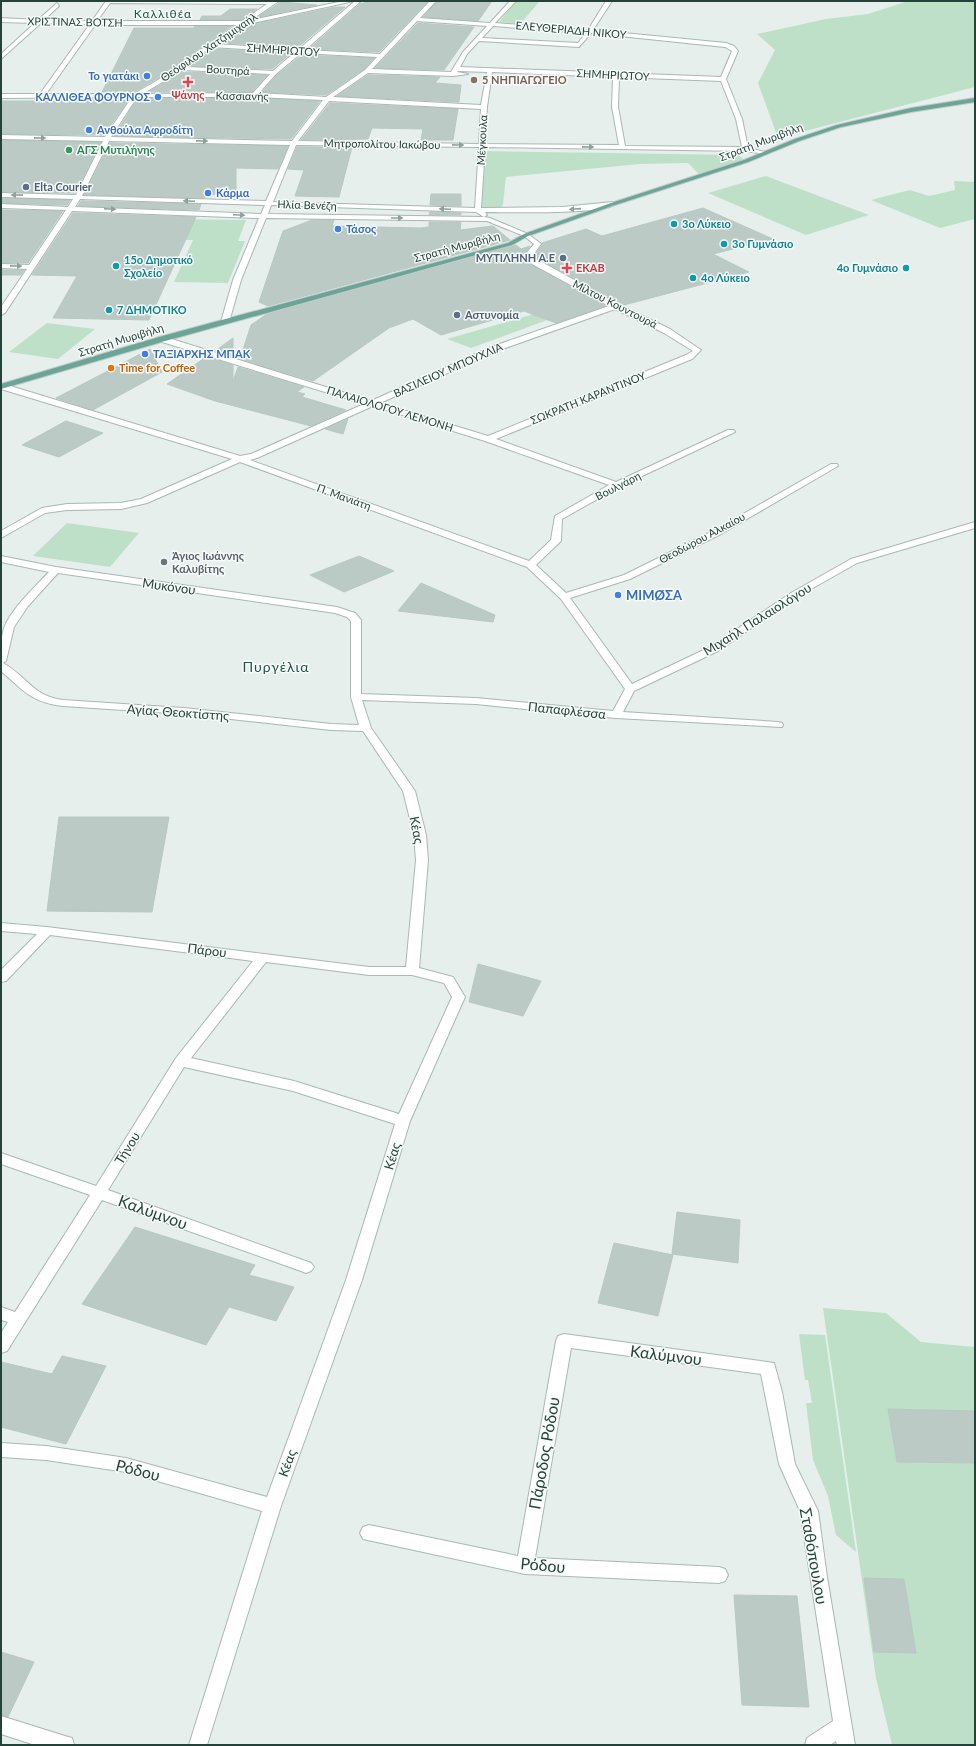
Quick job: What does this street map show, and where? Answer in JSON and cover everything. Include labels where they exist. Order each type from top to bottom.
[{"type":"main road","name":"Στρατή Μυριβήλη","points":[[2,387],[162,339],[510,244],[526,235],[613,204],[740,163],[763,153],[839,126],[911,110],[975,100]]},
{"type":"street","points":[[42,96],[108,1],[275,2]]},
{"type":"street","points":[[245,23],[351,1]]},
{"type":"street","points":[[255,95],[274,73],[358,1]]},
{"type":"street","points":[[225,322],[237,280],[270,204],[294,143],[327,99],[367,70],[433,1]]},
{"type":"street","points":[[454,71],[465,53],[513,1]]},
{"type":"street","points":[[478,39],[579,45],[590,31],[609,1]]},
{"type":"street","name":"Θεόφιλου Χατζημιχαήλ","points":[[1,313],[78,197],[107,139],[136,95],[182,68],[210,45],[275,2]]},
{"type":"street","points":[[1,57],[57,5]]},
{"type":"street","name":"ΕΛΕΥΘΕΡΙΑΔΗ ΝΙΚΟΥ","points":[[416,19],[590,31],[726,45],[732,47],[735,51],[723,80]]},
{"type":"street","name":"ΧΡΙΣΤΙΝΑΣ ΒΟΤΣΗ","points":[[1,20],[94,23],[245,23]]},
{"type":"street","name":"ΣΗΜΗΡΙΩΤΟΥ","points":[[210,45],[380,56]]},
{"type":"street","name":"Βουτηρά","points":[[182,68],[274,73]]},
{"type":"street","name":"ΣΗΜΗΡΙΩΤΟΥ","points":[[367,70],[616,75],[723,80]]},
{"type":"street","name":"Μέγκουλα","points":[[478,210],[484,107],[489,73]]},
{"type":"street","points":[[616,75],[615,107],[622,147]]},
{"type":"street","points":[[723,80],[739,119],[745,149]]},
{"type":"street","name":"Κασσιανής","points":[[1,96],[255,95],[484,107]]},
{"type":"street","name":"Μητροπολίτου Ιακώβου","points":[[1,136],[294,143],[745,149],[763,153]]},
{"type":"street","name":"Ηλία Βενέζη","points":[[1,195],[478,210],[548,210],[594,207],[613,204]]},
{"type":"street","name":"Ηλία Βενέζη","points":[[1,206],[265,216],[488,219],[526,235]]},
{"type":"street","points":[[478,210],[488,219],[508,216],[580,216]]},
{"type":"street","name":"Μίλτου Κουντουρά","points":[[526,235],[538,244],[529,255],[530,259],[615,306],[667,330],[697,350],[695,354],[689,357]]},
{"type":"street","points":[[1,266],[32,266]]},
{"type":"street","name":"ΒΑΣΙΛΕΙΟΥ ΜΠΟΥΧΛΙΑ","points":[[1,535],[42,511],[67,507],[121,506],[144,501],[240,459],[254,456],[494,349],[615,306]]},
{"type":"street","name":"ΠΑΛΑΙΟΛΟΓΟΥ ΛΕΜΟΝΗ","points":[[162,339],[374,403],[488,440],[616,485]]},
{"type":"street","name":"ΣΩΚΡΑΤΗ ΚΑΡΑΝΤΙΝΟΥ","points":[[488,440],[689,357]]},
{"type":"street","name":"Π. Μανιάτη","points":[[2,387],[240,459],[530,565],[564,597],[630,689]]},
{"type":"street","name":"Βουλγάρη","points":[[530,565],[556,541],[558,518],[616,485],[731,432]]},
{"type":"street","name":"Θεοδώρου Αλκαίου","points":[[564,597],[627,577],[718,532],[834,466]]},
{"type":"street","name":"Μιχαήλ Παλαιολόγου","points":[[630,689],[714,649],[794,595],[854,561],[889,549],[975,525]]},
{"type":"street","name":"Μυκόνου","points":[[1,559],[56,570],[337,610]]},
{"type":"street","points":[[1,662],[9,627],[25,604],[56,570]]},
{"type":"street","name":"Κέας","points":[[198,1745],[272,1506],[354,1280],[403,1121],[448,1018],[459,997],[448,980],[412,971],[422,860],[420,835],[409,791],[366,728],[356,697],[356,620],[351,615],[337,610]]},
{"type":"street","name":"Αγίας Θεοκτίστης","points":[[1,666],[36,696],[56,702],[184,711],[331,727],[366,728]]},
{"type":"street","points":[[616,715],[630,689]]},
{"type":"street","name":"Παπαφλέσσα","points":[[356,697],[476,701],[616,715],[778,725]]},
{"type":"street","name":"Πάρου","points":[[1,927],[47,931],[369,971],[412,971]]},
{"type":"street","points":[[1,978],[47,931]]},
{"type":"street","name":"Τήνου","points":[[1,1346],[100,1193],[181,1061],[263,957]]},
{"type":"street","points":[[181,1061],[294,1086],[403,1121]]},
{"type":"street","name":"Καλύμνου","points":[[1,1158],[306,1266]]},
{"type":"street","points":[[1,1313],[18,1320]]},
{"type":"street","name":"Καλύμνου","points":[[564,1342],[768,1368]]},
{"type":"street","name":"Πάροδος Ρόδου","points":[[525,1566],[564,1342]]},
{"type":"street","name":"Σταθόπουλου","points":[[768,1368],[774,1392],[787,1464],[809,1511],[818,1576],[846,1745]]},
{"type":"street","name":"Ρόδου","points":[[1,1450],[46,1453],[126,1465],[272,1506]]},
{"type":"street","name":"Ρόδου","points":[[369,1533],[525,1566],[719,1575]]},
{"type":"street","points":[[1,1725],[66,1745]]},
{"type":"street","points":[[814,1745],[843,1725]]},
{"type":"green space","points":[[516,1],[540,1],[520,24],[499,22]]},
{"type":"green space","points":[[975,1],[975,87],[778,138],[758,83],[775,50],[757,34],[826,19],[868,14],[905,2]]},
{"type":"green space","points":[[481,151],[738,155],[746,161],[701,176],[688,163],[639,164],[506,177],[501,210],[478,210]]},
{"type":"green space","points":[[766,176],[869,215],[806,235],[708,193]]},
{"type":"green space","points":[[954,181],[975,182],[975,219],[940,228],[871,200],[910,190],[929,196],[955,190]]},
{"type":"green space","points":[[153,219],[246,220],[238,241],[245,241],[228,283],[174,282],[193,240],[144,240]]},
{"type":"green space","points":[[576,302],[588,305],[471,348],[447,339]]},
{"type":"green space","points":[[47,323],[95,329],[58,359],[9,352]]},
{"type":"green space","points":[[67,523],[139,533],[110,567],[33,556]]},
{"type":"green space","points":[[823,1308],[886,1313],[921,1342],[975,1347],[975,1745],[892,1745],[876,1678]]},
{"type":"green space","points":[[799,1334],[825,1335],[856,1552],[836,1535],[828,1496],[813,1460],[806,1403],[812,1403],[808,1380],[805,1380]]},
{"type":"building","points":[[371,1],[428,1],[379,52],[309,49],[360,4]]},
{"type":"building","points":[[437,1],[492,1],[478,21],[423,17]]},
{"type":"building","points":[[281,2],[317,5],[258,17]]},
{"type":"building","points":[[335,7],[345,7],[298,47],[220,43],[245,26]]},
{"type":"building","points":[[230,9],[257,9],[242,20],[200,20],[202,16],[221,16]]},
{"type":"building","points":[[418,23],[474,27],[444,70],[375,68]]},
{"type":"building","points":[[195,26],[232,26],[207,43],[179,66],[134,92],[102,92],[134,28],[194,28]]},
{"type":"building","points":[[212,49],[291,53],[272,69],[191,66]]},
{"type":"building","points":[[302,55],[374,58],[364,69],[326,95],[262,92],[277,75]]},
{"type":"building","points":[[183,72],[267,75],[252,92],[148,92]]},
{"type":"building","points":[[368,75],[440,77],[435,83],[461,85],[459,102],[337,96]]},
{"type":"building","points":[[138,98],[255,98],[320,101],[291,139],[114,136]]},
{"type":"building","points":[[58,99],[129,99],[104,135],[1,134],[1,101],[58,101]]},
{"type":"building","points":[[330,103],[458,109],[453,140],[421,140],[423,129],[372,128],[368,139],[301,140]]},
{"type":"building","points":[[1,140],[101,142],[75,193],[1,192]]},
{"type":"building","points":[[110,143],[288,146],[278,169],[236,168],[236,195],[206,194],[204,198],[84,195]]},
{"type":"building","points":[[297,147],[352,147],[339,197],[295,196],[304,170],[288,169]]},
{"type":"building","points":[[431,194],[461,194],[461,206],[430,205]]},
{"type":"building","points":[[1,198],[70,200],[67,205],[1,203]]},
{"type":"building","points":[[81,201],[201,204],[199,210],[78,206]]},
{"type":"building","points":[[703,208],[773,239],[713,254],[749,272],[624,305],[539,259],[535,255],[542,243],[586,229],[602,236]]},
{"type":"building","points":[[1,210],[63,211],[28,263],[1,263]]},
{"type":"building","points":[[430,212],[461,213],[461,215],[429,215]]},
{"type":"building","points":[[73,213],[196,217],[149,320],[53,318],[77,276],[32,275]]},
{"type":"building","points":[[312,220],[334,220],[332,226],[421,228],[429,227],[429,222],[461,222],[460,230],[493,226],[510,240],[268,306],[259,302],[283,231]]},
{"type":"building","points":[[516,245],[521,249],[530,246],[524,255],[531,265],[605,306],[556,323],[524,311],[441,335],[413,319],[389,328],[313,381],[240,359],[251,325],[267,314]]},
{"type":"building","points":[[1,270],[24,270],[21,275],[1,275]]},
{"type":"building","points":[[233,338],[233,357],[215,351]]},
{"type":"building","points":[[150,349],[162,372],[93,410],[56,398]]},
{"type":"building","points":[[206,357],[233,365],[233,381],[238,367],[304,387],[297,392],[305,394],[302,397],[346,410],[311,426],[215,401],[167,384]]},
{"type":"building","points":[[348,419],[343,434],[325,429]]},
{"type":"building","points":[[66,421],[103,433],[59,457],[22,445]]},
{"type":"building","points":[[359,556],[394,571],[344,592],[310,575]]},
{"type":"building","points":[[421,583],[495,615],[493,622],[398,611]]},
{"type":"building","points":[[59,817],[169,817],[152,912],[47,911]]},
{"type":"building","points":[[478,964],[541,981],[523,1016],[469,1002]]},
{"type":"building","points":[[677,1212],[740,1220],[738,1263],[672,1254]]},
{"type":"building","points":[[135,1227],[255,1265],[249,1275],[294,1287],[276,1321],[229,1307],[206,1345],[82,1304]]},
{"type":"building","points":[[614,1243],[673,1255],[658,1316],[598,1303]]},
{"type":"building","points":[[62,1356],[106,1366],[66,1444],[1,1427],[1,1362],[52,1374]]},
{"type":"building","points":[[888,1409],[975,1411],[975,1463],[897,1462]]},
{"type":"building","points":[[864,1578],[904,1579],[916,1653],[874,1652]]},
{"type":"building","points":[[734,1595],[797,1596],[809,1707],[742,1705]]},
{"type":"building","points":[[1,1652],[34,1662],[8,1717],[1,1715]]},
{"type":"place","name":"Το γιατάκι","points":[[147,76]]},
{"type":"place","name":"5 ΝΗΠΙΑΓΩΓΕΙΟ","points":[[474,80]]},
{"type":"place","name":"Ψάνης","points":[[188,82]]},
{"type":"place","name":"ΚΑΛΛΙΘΕΑ ΦΟΥΡΝΟΣ","points":[[158,97]]},
{"type":"place","name":"Ανθούλα Αφροδίτη","points":[[89,130]]},
{"type":"place","name":"ΑΓΣ Μυτιλήνης","points":[[69,150]]},
{"type":"place","name":"Elta Courier","points":[[26,187]]},
{"type":"place","name":"Κάρμα","points":[[208,193]]},
{"type":"place","name":"3ο Λύκειο","points":[[674,224]]},
{"type":"place","name":"Τάσος","points":[[338,229]]},
{"type":"place","name":"3ο Γυμνάσιο","points":[[724,244]]},
{"type":"place","name":"ΜΥΤΙΛΗΝΗ Α.Ε","points":[[563,258]]},
{"type":"place","name":"15o Δημοτικό Σχολείο","points":[[116,266]]},
{"type":"place","name":"ΕΚΑΒ","points":[[567,268]]},
{"type":"place","name":"4ο Γυμνάσιο","points":[[906,268]]},
{"type":"place","name":"4ο Λύκειο","points":[[693,278]]},
{"type":"place","name":"7 ΔΗΜΟΤΙΚΟ","points":[[109,310]]},
{"type":"place","name":"Αστυνομία","points":[[457,315]]},
{"type":"place","name":"ΤΑΞΙΑΡΧΗΣ ΜΠΑΚ","points":[[145,354]]},
{"type":"place","name":"Time for Coffee","points":[[111,368]]},
{"type":"place","name":"Άγιος Ιωάννης Καλυβίτης","points":[[164,562]]},
{"type":"place","name":"MIMØΣΑ","points":[[618,595]]},
{"type":"district","name":"Καλλιθέα","points":[[163,14]]},
{"type":"district","name":"Πυργέλια","points":[[276,667]]}]
